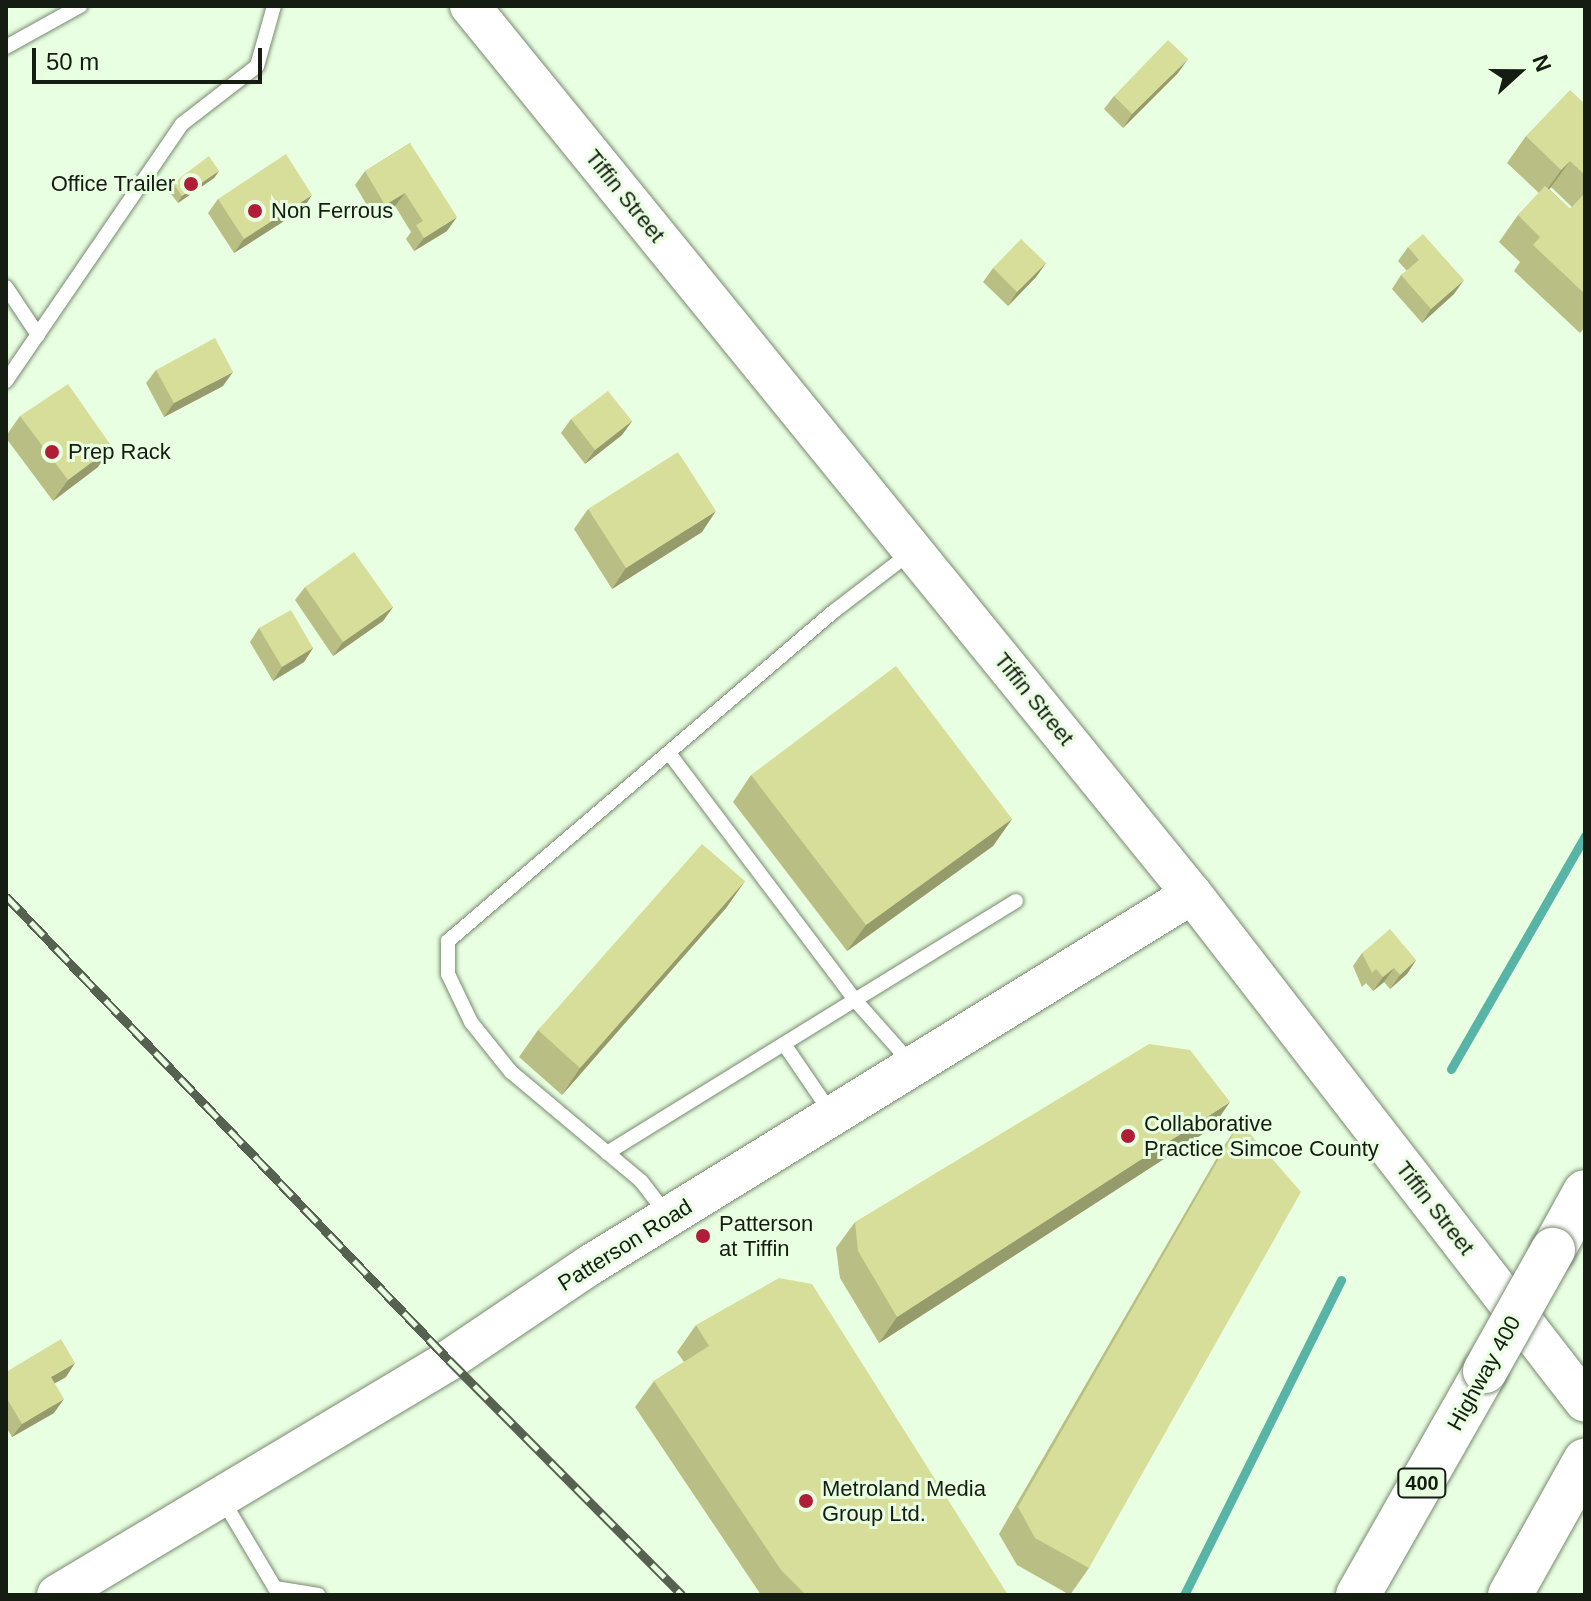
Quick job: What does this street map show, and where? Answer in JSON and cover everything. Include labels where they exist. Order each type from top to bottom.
[{"type":"highway","name":"Highway 400","points":[[1358,1595],[1585,1192]]},
{"type":"highway","points":[[1510,1595],[1579,1472]]},
{"type":"street","name":"Tiffin Street","points":[[470,6],[1192,894],[1585,1402]]},
{"type":"street","name":"Patterson Road","points":[[57,1595],[449,1360],[669,1217],[1192,894]]},
{"type":"lane","points":[[6,47],[80,6]]},
{"type":"lane","points":[[6,381],[182,124],[257,66],[274,6]]},
{"type":"lane","points":[[6,287],[38,335]]},
{"type":"lane","points":[[669,1217],[641,1181],[511,1072],[471,1022],[448,974],[448,941],[913,551]]},
{"type":"lane","points":[[669,753],[855,1000],[914,1067]]},
{"type":"lane","points":[[607,1153],[1016,901]]},
{"type":"lane","points":[[784,1044],[834,1117]]},
{"type":"lane","points":[[221,1497],[275,1588],[318,1595]]},
{"type":"building","points":[[1168,40],[1188,59],[1132,114],[1114,96]]},
{"type":"building","points":[[1570,90],[1585,104],[1585,175],[1570,161],[1561,170],[1526,136]]},
{"type":"building","points":[[410,143],[457,217],[424,238],[416,225],[423,221],[405,193],[385,205],[365,171]]},
{"type":"building","name":"Non Ferrous","points":[[286,154],[312,195],[244,239],[218,199]]},
{"type":"building","name":"Office Trailer","points":[[209,156],[219,171],[182,196],[173,183]]},
{"type":"building","points":[[1545,186],[1570,209],[1585,193],[1585,294],[1533,245],[1540,237],[1518,215]]},
{"type":"building","points":[[1423,234],[1464,280],[1431,309],[1401,275],[1419,260],[1408,247]]},
{"type":"building","points":[[1021,239],[1046,263],[1017,292],[993,268]]},
{"type":"building","points":[[215,338],[233,372],[174,403],[156,370]]},
{"type":"building","points":[[68,384],[112,447],[68,480],[20,416]]},
{"type":"building","points":[[608,391],[632,421],[595,450],[571,419]]},
{"type":"building","points":[[678,452],[716,511],[626,568],[588,509]]},
{"type":"building","points":[[354,552],[393,607],[343,642],[305,587]]},
{"type":"building","points":[[291,610],[313,648],[282,667],[259,628]]},
{"type":"building","points":[[896,666],[1012,819],[866,925],[751,775]]},
{"type":"building","points":[[702,844],[745,881],[580,1068],[538,1030]]},
{"type":"building","points":[[1390,929],[1416,960],[1400,975],[1394,968],[1383,977],[1376,969],[1372,973],[1362,953]]},
{"type":"building","points":[[1149,1044],[1190,1050],[1230,1102],[897,1317],[858,1251],[855,1222]]},
{"type":"building","points":[[1240,1122],[1301,1192],[1089,1568],[1035,1538],[1018,1507]]},
{"type":"building","name":"Metroland Media Group Ltd.","points":[[779,1278],[812,1284],[1008,1595],[806,1595],[781,1570],[654,1381],[709,1346],[696,1325]]},
{"type":"building","points":[[61,1339],[75,1363],[51,1377],[64,1399],[22,1424],[6,1397],[6,1372]]},
{"type":"waterway","points":[[1451,1069],[1585,836]]},
{"type":"waterway","points":[[1184,1595],[1341,1280]]},
{"type":"railway","points":[[6,896],[449,1360],[682,1595]]},
{"type":"place","name":"Office Trailer","points":[[191,184]]},
{"type":"place","name":"Non Ferrous","points":[[255,211]]},
{"type":"place","name":"Prep Rack","points":[[52,452]]},
{"type":"place","name":"Collaborative Practice Simcoe County","points":[[1128,1136]]},
{"type":"place","name":"Patterson at Tiffin","points":[[703,1236]]},
{"type":"place","name":"Metroland Media Group Ltd.","points":[[806,1501]]}]
